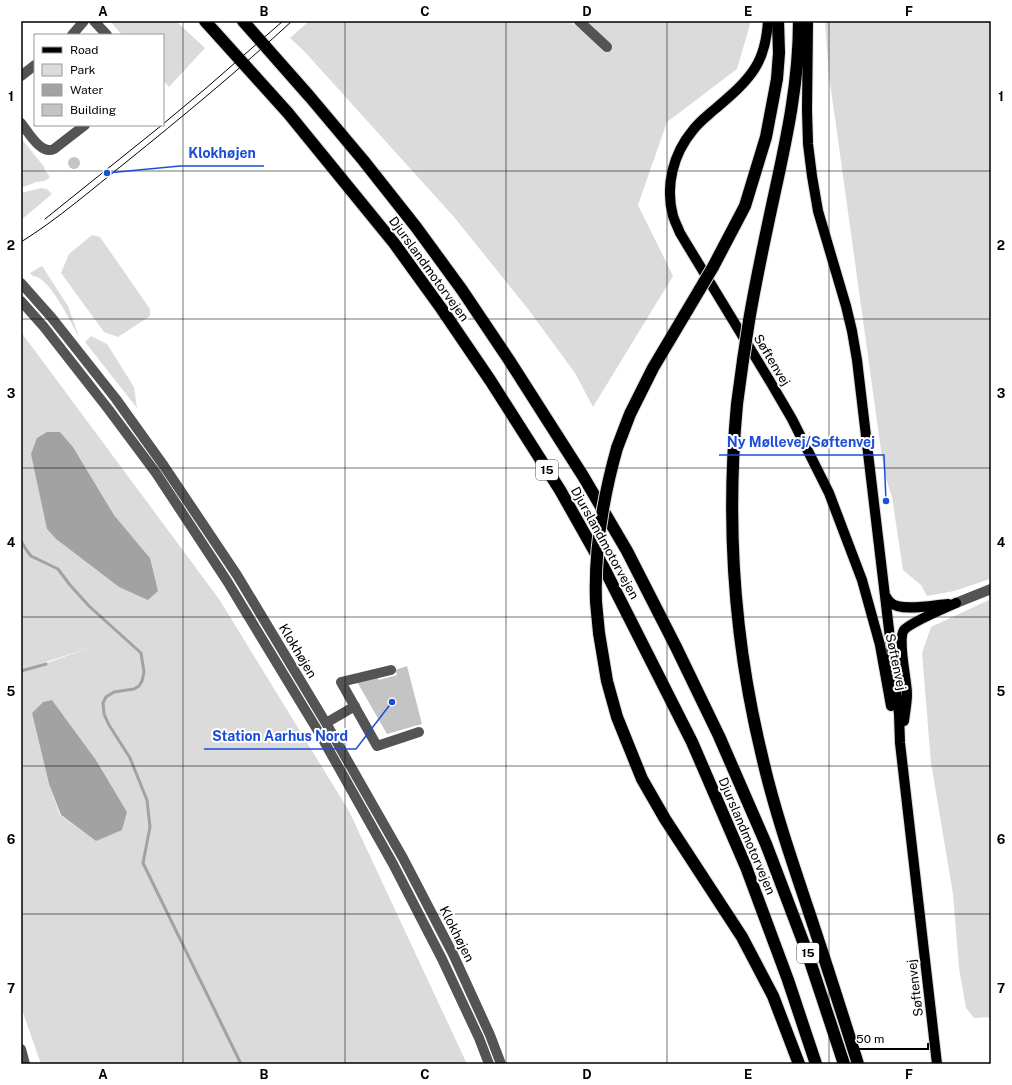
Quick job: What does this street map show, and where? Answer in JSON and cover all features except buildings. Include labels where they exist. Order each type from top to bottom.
[{"type":"highway","name":"Djurslandmotorvejen","points":[[205,21],[288,113],[394,243],[490,380],[560,490],[604,568],[692,742],[746,867],[788,980],[816,1064]]},
{"type":"highway","name":"Djurslandmotorvejen","points":[[243,21],[363,160],[416,227],[462,290],[583,476],[627,550],[676,646],[766,844],[807,952],[844,1064]]},
{"type":"highway","points":[[778,21],[779,53],[777,79],[766,138],[744,206],[713,267],[653,368],[630,414],[617,448],[603,508],[597,554],[596,602],[599,633],[607,681],[617,716],[642,779],[665,819],[742,936],[773,996],[799,1064]]},
{"type":"highway","points":[[799,21],[797,74],[793,108],[757,274],[737,402],[734,442],[733,538],[743,653],[751,705],[762,756],[784,835],[858,1064]]},
{"type":"main road","name":"Søftenvej","points":[[768,21],[766,41],[762,54],[755,68],[735,92],[693,129],[678,153],[670,179],[670,202],[680,233],[792,419],[829,493],[862,580],[880,645],[892,710],[900,743]]},
{"type":"main road","name":"Søftenvej","points":[[808,21],[808,144],[818,211],[846,306],[857,360],[899,714],[900,743],[937,1064]]},
{"type":"main road","points":[[884,592],[891,603],[902,607],[920,607],[956,603]]},
{"type":"main road","points":[[900,743],[907,694],[901,641],[903,631],[921,619],[956,603]]},
{"type":"street","points":[[73,34],[84,21]]},
{"type":"street","points":[[94,21],[106,34]]},
{"type":"street","points":[[579,21],[607,47]]},
{"type":"street","points":[[21,76],[34,66]]},
{"type":"street","points":[[22,124],[43,149],[50,151],[84,126]]},
{"type":"street","name":"Klokhøjen","points":[[21,283],[52,318],[116,398],[164,466],[237,575],[326,723],[403,858],[449,947],[490,1035],[501,1064]]},
{"type":"street","name":"Klokhøjen","points":[[21,301],[44,327],[156,473],[227,581],[321,736],[393,864],[442,959],[479,1038],[489,1064]]},
{"type":"street","points":[[956,603],[991,589]]},
{"type":"street","points":[[391,670],[341,682],[377,746],[419,732]]},
{"type":"street","points":[[326,723],[355,706]]},
{"type":"street","points":[[21,1048],[25,1064]]},
{"type":"green space","points":[[110,21],[176,21],[205,48],[169,87],[164,81],[164,34],[121,34]]},
{"type":"green space","points":[[309,21],[570,21],[581,30],[575,21],[751,21],[737,69],[667,122],[638,205],[673,276],[593,407],[575,373],[528,309],[454,217],[304,51],[290,38]]},
{"type":"green space","points":[[825,21],[991,21],[991,578],[954,591],[927,596],[921,585],[903,570],[892,497],[884,472],[829,77]]},
{"type":"green space","points":[[21,138],[45,168],[44,169],[50,177],[45,181],[36,182],[21,188]]},
{"type":"green space","points":[[41,188],[47,189],[52,194],[21,220],[21,193]]},
{"type":"green space","points":[[92,235],[100,237],[150,309],[150,316],[118,337],[104,332],[61,273],[69,254]]},
{"type":"green space","points":[[42,266],[68,306],[79,337],[59,301],[46,284],[30,273]]},
{"type":"green space","points":[[21,332],[219,599],[349,811],[467,1064],[41,1064],[21,1007],[21,672],[92,647],[21,670]],"holes":[[[60,432],[73,447],[114,515],[150,558],[119,587],[56,539],[47,529]],[[52,700],[96,760],[127,812],[96,841],[60,815],[49,784],[32,713],[43,702]]]},
{"type":"green space","points":[[91,336],[107,344],[134,387],[137,408],[85,342]]},
{"type":"green space","points":[[991,599],[991,1017],[974,1018],[966,1008],[959,968],[953,894],[931,763],[922,653],[931,627]]},
{"type":"water","points":[[47,432],[60,432],[73,447],[114,515],[150,558],[158,591],[148,600],[119,587],[56,539],[47,529],[31,454],[37,438]]},
{"type":"water","points":[[52,700],[96,760],[127,812],[122,830],[96,841],[61,815],[49,784],[32,713],[43,702]]},
{"type":"waterway","points":[[21,541],[31,556],[58,569],[89,606],[141,653],[144,672],[139,686],[134,689],[114,692],[106,697],[103,703],[104,714],[109,725],[130,758],[147,800],[150,827],[143,863],[241,1064]]},
{"type":"waterway","points":[[21,671],[46,664]]},
{"type":"tram line","points":[[164,123],[283,21]]},
{"type":"tram line","points":[[21,242],[87,194],[189,111],[292,21]]},
{"type":"tram line","points":[[45,219],[161,126]]},
{"type":"place","name":"Klokhøjen","points":[[107,173]]},
{"type":"place","name":"Ny Møllevej/Søftenvej","points":[[886,501]]},
{"type":"place","name":"Station Aarhus Nord","points":[[392,702]]}]
